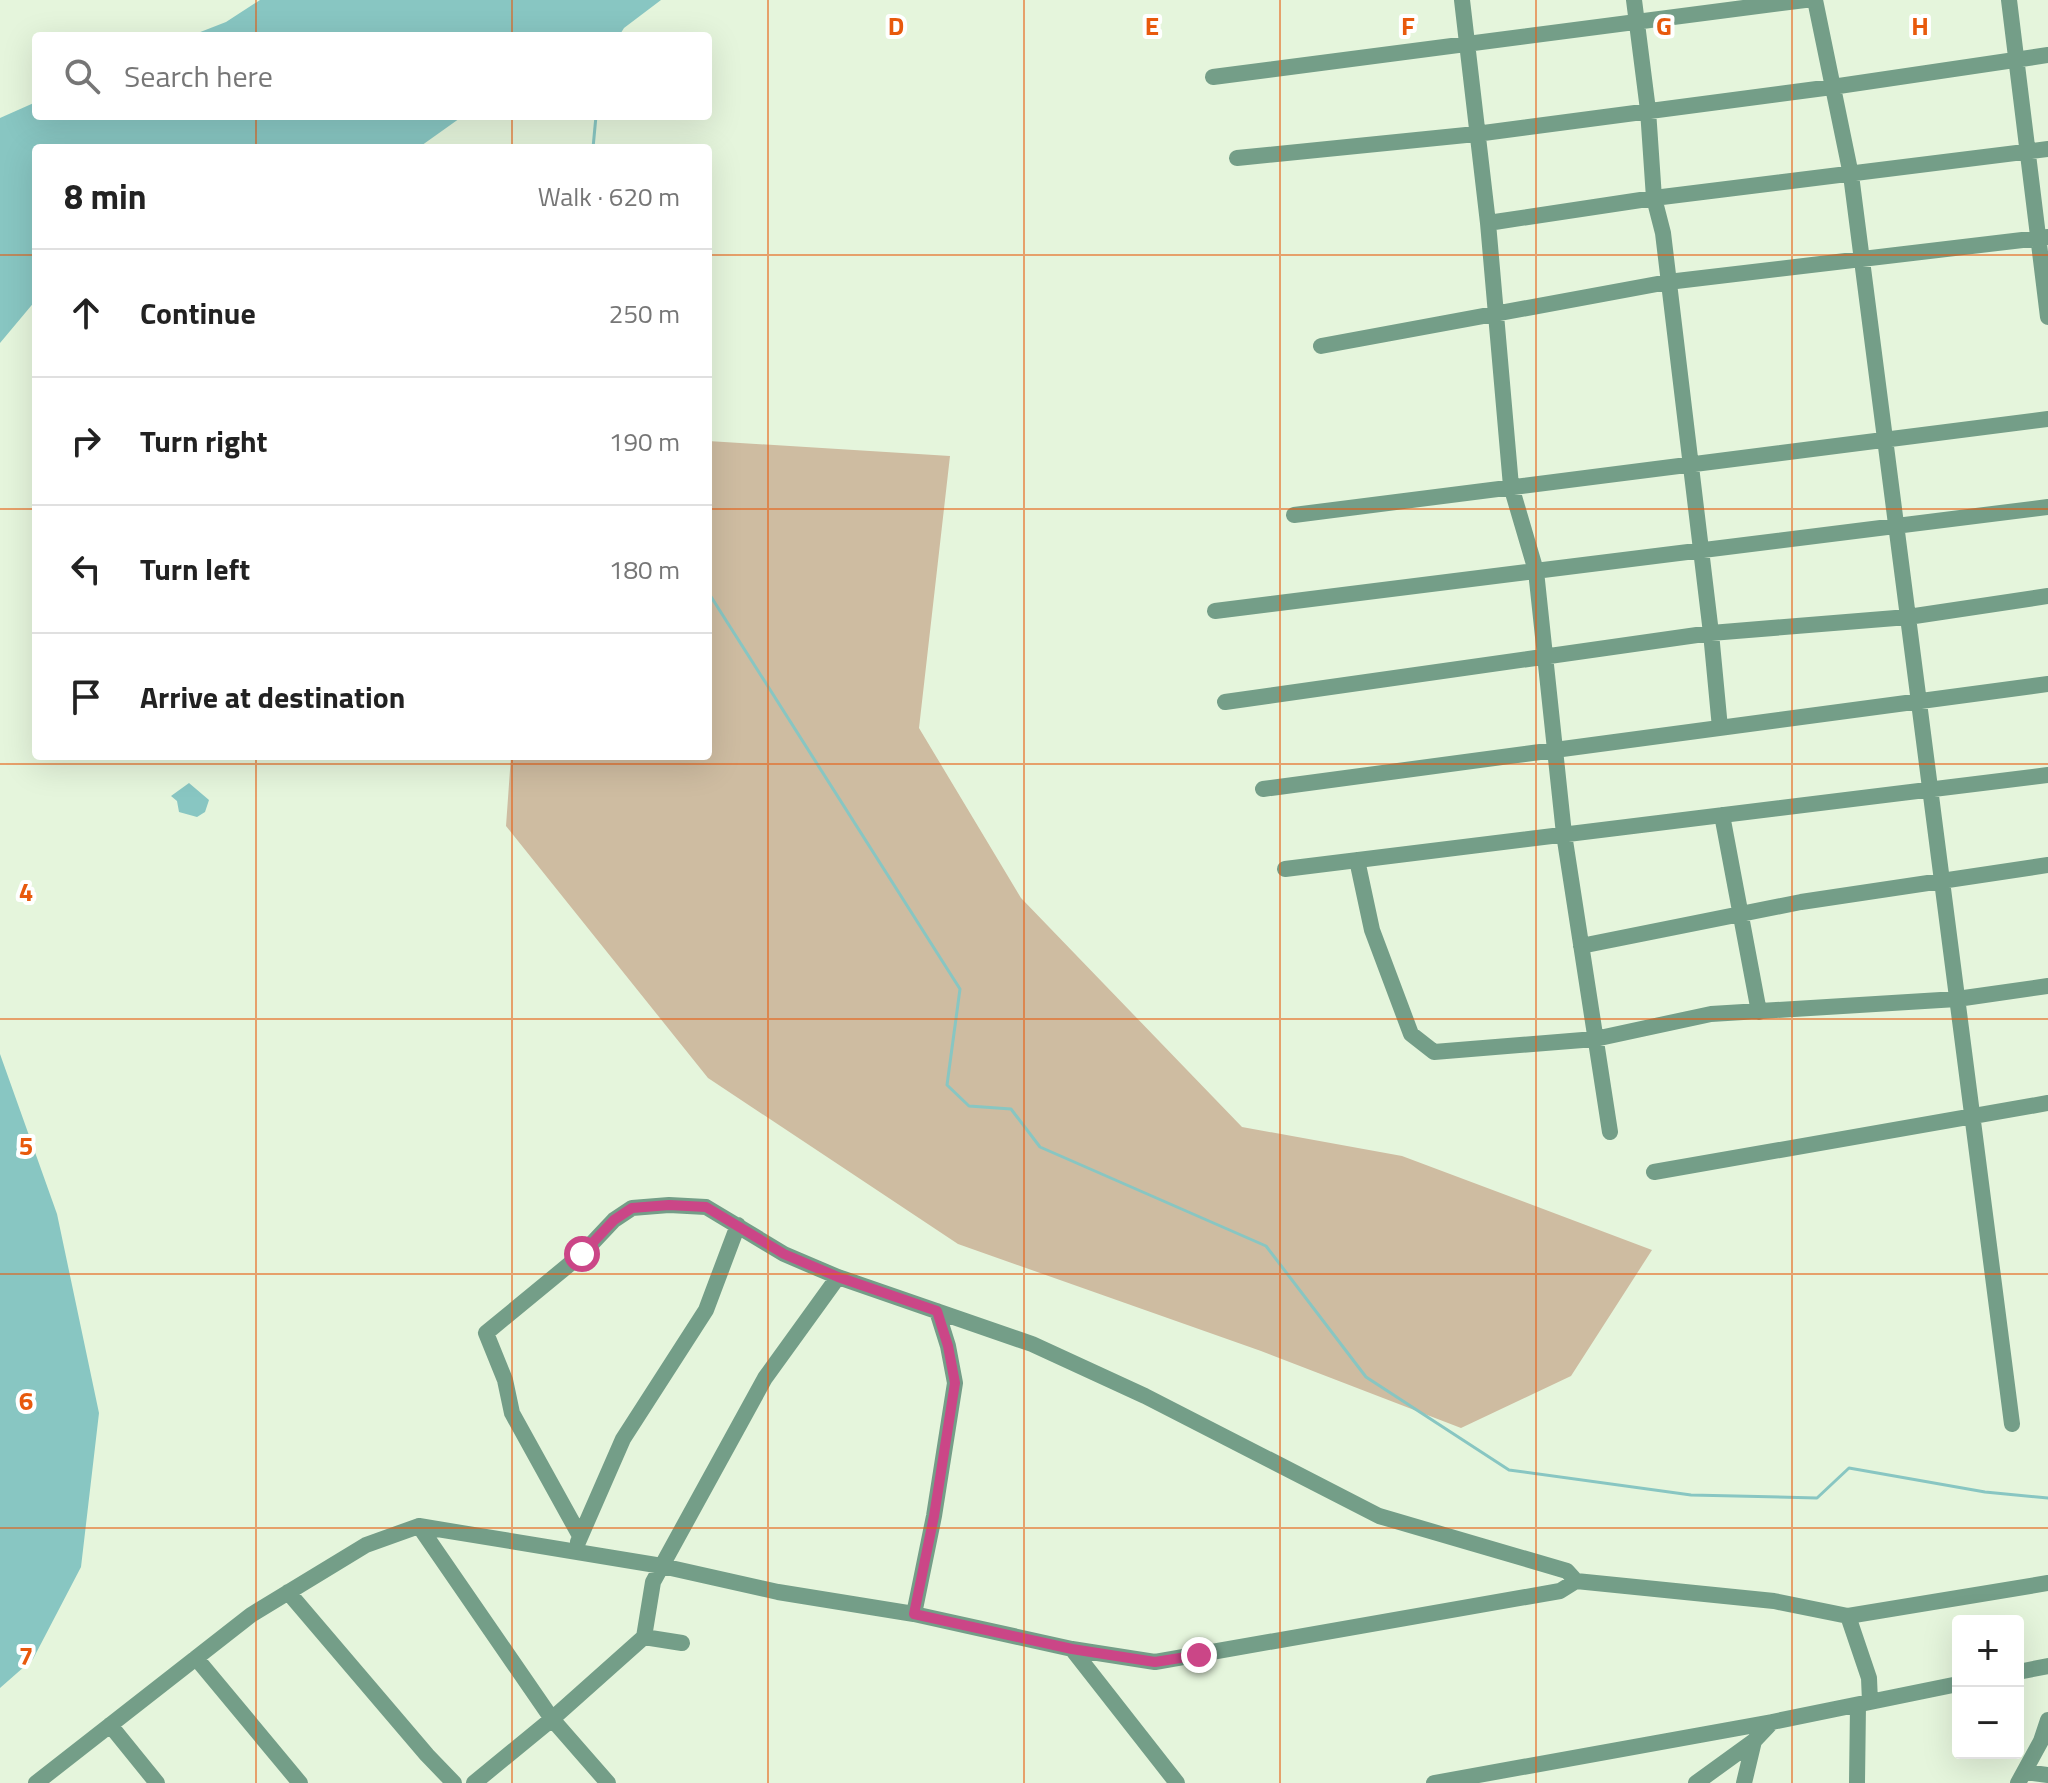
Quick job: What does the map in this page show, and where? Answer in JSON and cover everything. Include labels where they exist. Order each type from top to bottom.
[{"type":"street","points":[[1462,0],[1488,223],[1511,486],[1536,571],[1564,834],[1610,1132]]},
{"type":"street","points":[[1634,0],[1648,110],[1654,198],[1663,233],[1720,728]]},
{"type":"street","points":[[1213,77],[1805,0]]},
{"type":"street","points":[[1815,0],[1851,175],[2012,1424]]},
{"type":"street","points":[[2009,0],[2044,238],[2048,317]]},
{"type":"street","points":[[1237,158],[1476,134],[2048,55]]},
{"type":"street","points":[[1488,223],[1654,198],[2048,149]]},
{"type":"street","points":[[1321,346],[1668,282],[2044,238]]},
{"type":"street","points":[[1294,515],[2048,419]]},
{"type":"street","points":[[1215,611],[2048,507]]},
{"type":"street","points":[[1225,702],[1711,633],[1908,617],[2048,596]]},
{"type":"street","points":[[1263,789],[2048,684]]},
{"type":"street","points":[[1285,869],[2048,775]]},
{"type":"street","points":[[1722,815],[1759,1012]]},
{"type":"street","points":[[1357,860],[1372,930],[1411,1034],[1434,1052],[1595,1039],[1711,1014],[1957,999],[2048,986]]},
{"type":"street","points":[[1581,946],[1801,902],[2048,865]]},
{"type":"street","points":[[1654,1172],[2048,1103]]},
{"type":"street","points":[[578,1544],[512,1413],[505,1380],[486,1333],[582,1254],[614,1220],[632,1208],[669,1205],[706,1207],[784,1254],[838,1277],[1032,1344],[1379,1516],[1567,1571],[1576,1581]]},
{"type":"street","points":[[578,1544],[623,1439],[706,1310],[738,1225]]},
{"type":"street","points":[[474,1783],[644,1637],[653,1582],[765,1378],[838,1277]]},
{"type":"street","points":[[914,1614],[934,1516],[955,1383],[937,1311]]},
{"type":"street","points":[[419,1526],[552,1719],[608,1783]]},
{"type":"street","points":[[43,1781],[251,1615],[366,1545],[419,1526],[578,1544],[778,1592],[914,1614],[1072,1649],[1155,1662],[1560,1591],[1576,1581],[1774,1601],[1848,1616],[2048,1583]]},
{"type":"street","points":[[288,1592],[454,1783]]},
{"type":"street","points":[[1848,1616],[1869,1678],[1857,1783]]},
{"type":"street","points":[[644,1637],[682,1643]]},
{"type":"street","points":[[1072,1649],[1177,1783]]},
{"type":"street","points":[[196,1658],[300,1783]]},
{"type":"street","points":[[2024,1671],[2048,1666]]},
{"type":"street","points":[[1434,1783],[1772,1722],[1952,1685]]},
{"type":"street","points":[[2021,1777],[2045,1738],[2048,1720]]},
{"type":"street","points":[[1696,1783],[1754,1741],[1772,1722]]},
{"type":"street","points":[[110,1725],[157,1783]]},
{"type":"street","points":[[1744,1783],[1754,1741]]},
{"type":"street","points":[[2021,1777],[2048,1775]]},
{"type":"shaded area","points":[[712,441],[950,456],[919,728],[1021,898],[1242,1127],[1402,1156],[1652,1250],[1571,1376],[1461,1428],[1261,1351],[958,1244],[708,1078],[506,826],[511,760],[712,760]]},
{"type":"water","points":[[260,0],[661,0],[622,32],[200,32],[226,22]]},
{"type":"water","points":[[32,104],[32,120],[457,120],[424,144],[32,144],[32,305],[0,343],[0,118]]},
{"type":"water","points":[[189,783],[209,800],[205,812],[197,817],[179,812],[177,801],[171,796]]},
{"type":"water","points":[[0,1054],[57,1214],[99,1413],[81,1567],[33,1659],[0,1688]]},
{"type":"waterway","points":[[593,144],[596,120]]},
{"type":"waterway","points":[[712,598],[960,989],[947,1085],[969,1106],[1011,1109],[1040,1147],[1266,1246],[1366,1377],[1509,1470],[1691,1495],[1817,1498],[1849,1468],[1985,1492],[2048,1498]]},
{"type":"route","points":[[582,1254],[614,1220],[632,1208],[669,1205],[706,1207],[784,1254],[838,1277],[937,1311],[955,1383],[934,1516],[914,1614],[1072,1649],[1155,1662],[1199,1655]]}]
